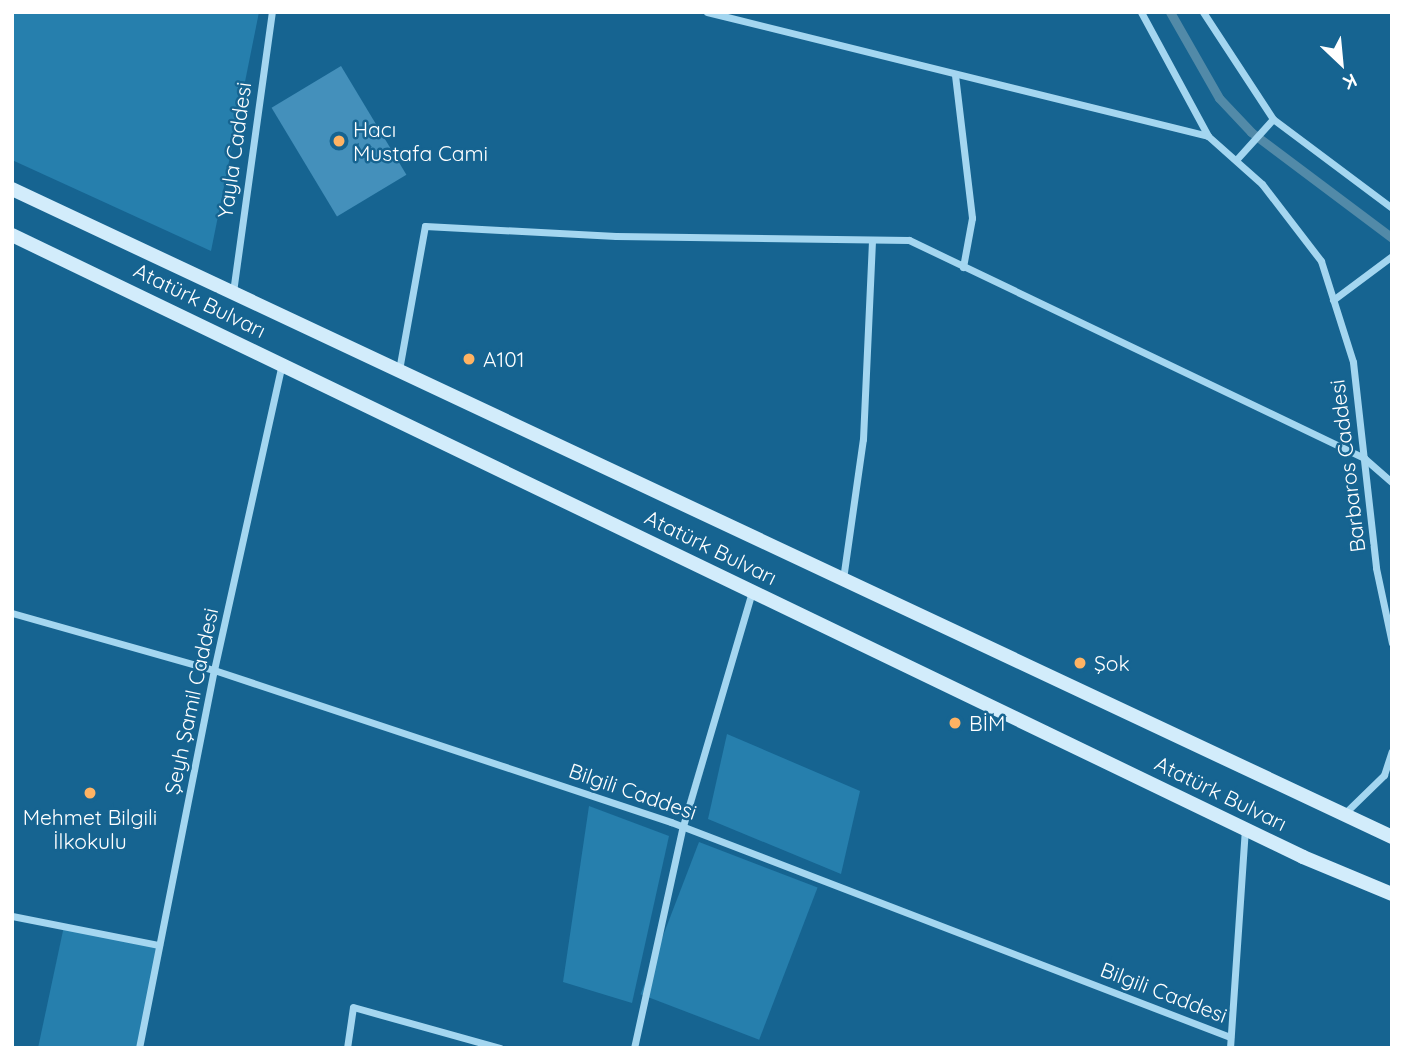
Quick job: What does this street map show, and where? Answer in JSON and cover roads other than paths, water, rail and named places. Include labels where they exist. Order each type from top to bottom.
[{"type":"main road","name":"Atatürk Bulvarı","points":[[12,189],[1392,837]]},
{"type":"main road","name":"Atatürk Bulvarı","points":[[12,235],[1245,828],[1392,894]]},
{"type":"street","name":"Yayla Caddesi","points":[[233,293],[272,12]]},
{"type":"street","points":[[707,12],[1208,136]]},
{"type":"street","name":"Barbaros Caddesi","points":[[1141,12],[1208,136],[1262,184],[1321,261],[1353,362],[1376,568],[1392,643]]},
{"type":"street","points":[[1203,12],[1273,119],[1392,208]]},
{"type":"street","points":[[955,75],[972,218],[963,267]]},
{"type":"street","points":[[1236,160],[1273,119]]},
{"type":"street","points":[[399,371],[425,226],[616,236],[909,240],[1364,458],[1392,482]]},
{"type":"street","points":[[843,579],[863,439],[872,240]]},
{"type":"street","points":[[1333,300],[1392,256]]},
{"type":"street","name":"Şeyh Şamil Caddesi","points":[[139,1048],[214,670],[282,363]]},
{"type":"street","points":[[634,1048],[682,826],[753,591]]},
{"type":"street","name":"Bilgili Caddesi","points":[[12,613],[214,670],[682,826],[1230,1037]]},
{"type":"street","points":[[1343,815],[1384,775],[1392,751]]},
{"type":"street","points":[[1230,1048],[1245,828]]},
{"type":"street","points":[[12,916],[159,945]]},
{"type":"street","points":[[347,1048],[353,1007],[500,1048]]},
{"type":"waterway","points":[[1170,12],[1219,98],[1251,132],[1392,238]]},
{"type":"place","name":"Hacı Mustafa Cami","points":[[339,141]]},
{"type":"place","name":"A101","points":[[469,359]]},
{"type":"place","name":"Şok","points":[[1080,663]]},
{"type":"place","name":"BİM","points":[[955,723]]},
{"type":"place","name":"Mehmet Bilgili İlkokulu","points":[[90,793]]}]
